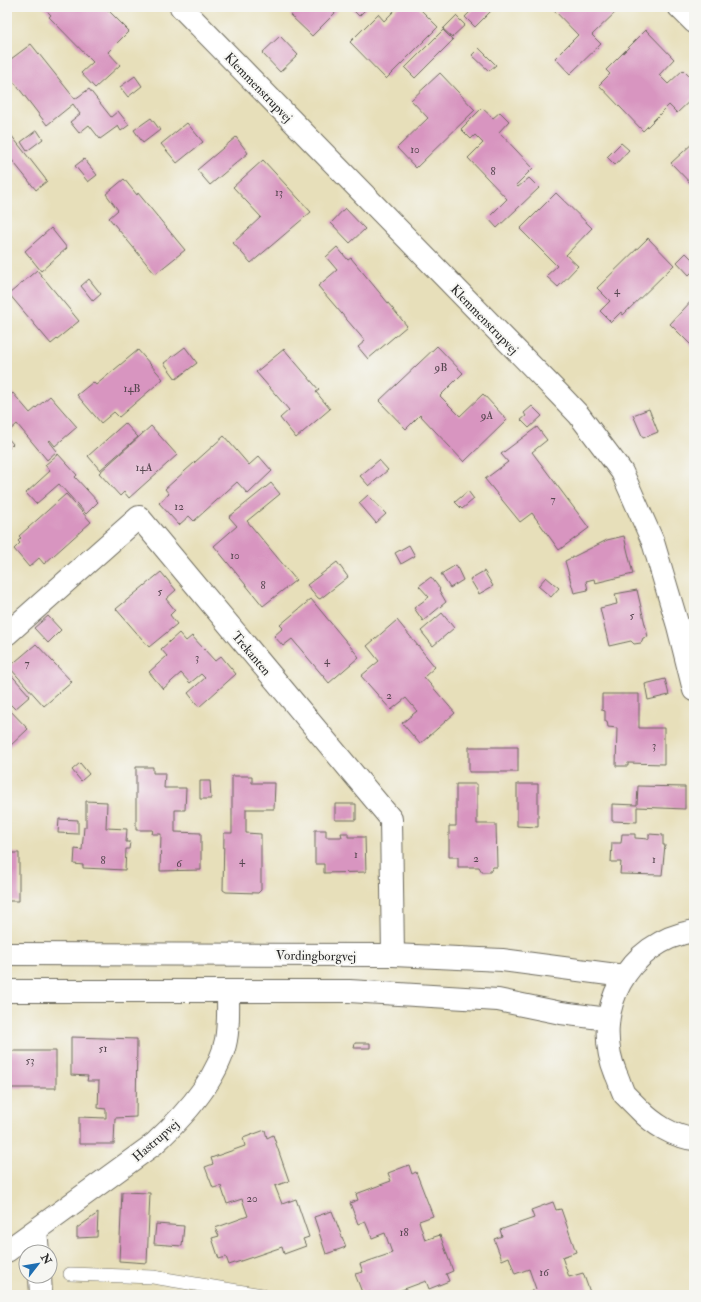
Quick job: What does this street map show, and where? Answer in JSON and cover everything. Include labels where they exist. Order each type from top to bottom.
[{"type":"street","name":"Klemmenstrupvej","points":[[180,7],[559,394],[579,416],[622,472],[654,542],[678,626],[694,690]]},
{"type":"street","points":[[679,7],[694,22]]},
{"type":"street","name":"Trekanten","points":[[7,634],[139,517],[391,819],[393,955]]},
{"type":"street","points":[[694,931],[678,934],[647,950],[624,976],[613,997],[608,1019],[609,1058],[624,1093],[650,1121],[685,1138],[694,1139]]},
{"type":"street","name":"Vordingborgvej","points":[[7,954],[393,955],[502,960],[624,976]]},
{"type":"street","points":[[7,991],[349,991],[498,1000],[561,1013],[608,1019]]},
{"type":"street","name":"Hastrupvej","points":[[7,1251],[154,1144],[176,1123],[213,1075],[226,1040],[228,991]]},
{"type":"street","points":[[36,1230],[37,1244]]},
{"type":"street","points":[[40,1284],[41,1295]]},
{"type":"lane","points":[[70,1274],[153,1277],[262,1295]]},
{"type":"building","points":[[43,7],[105,7],[129,31],[108,52],[120,65],[95,88],[81,73],[93,62],[49,17],[51,15]]},
{"type":"building","points":[[298,7],[341,7],[312,36],[290,15]]},
{"type":"building","points":[[368,7],[359,16],[351,8]]},
{"type":"building","points":[[398,7],[418,7],[438,27],[386,79],[350,42],[378,14],[384,21]]},
{"type":"building","points":[[475,7],[495,7],[475,27],[465,17]]},
{"type":"building","points":[[551,7],[621,7],[592,35],[601,44],[570,74],[555,58],[578,35]]},
{"type":"building","points":[[456,16],[465,25],[452,37],[443,29]]},
{"type":"building","points":[[443,30],[453,40],[415,78],[405,68]]},
{"type":"building","points":[[646,30],[674,59],[659,75],[668,84],[683,70],[694,81],[694,97],[677,113],[669,105],[643,131],[599,85],[610,74],[606,70]]},
{"type":"building","points":[[280,36],[298,55],[280,72],[262,53]]},
{"type":"building","points":[[31,44],[75,99],[89,89],[111,117],[118,111],[129,125],[121,131],[118,126],[100,139],[89,125],[79,133],[70,122],[80,114],[73,104],[47,125],[7,73],[7,62]]},
{"type":"building","points":[[479,48],[496,65],[489,71],[472,55]]},
{"type":"building","points":[[440,73],[475,110],[416,168],[397,148],[428,118],[411,100]]},
{"type":"building","points":[[135,76],[142,86],[128,97],[120,87]]},
{"type":"building","points":[[482,108],[493,118],[500,112],[509,121],[499,132],[533,168],[516,185],[518,187],[529,178],[539,188],[497,228],[488,218],[507,199],[468,158],[483,143],[475,135],[471,139],[461,129]]},
{"type":"building","points":[[151,118],[160,130],[143,143],[134,130]]},
{"type":"building","points":[[187,123],[203,142],[177,163],[161,144]]},
{"type":"building","points":[[37,130],[43,139],[27,151],[21,142]]},
{"type":"building","points":[[11,135],[47,181],[36,190],[7,154],[7,139]]},
{"type":"building","points":[[236,137],[248,153],[210,185],[197,170]]},
{"type":"building","points":[[694,142],[694,187],[671,163]]},
{"type":"building","points":[[621,143],[629,150],[615,165],[607,157]]},
{"type":"building","points":[[84,159],[97,175],[88,182],[75,166]]},
{"type":"building","points":[[263,160],[311,212],[251,263],[233,243],[261,217],[233,187]]},
{"type":"building","points":[[124,179],[137,195],[138,193],[185,250],[155,274],[109,218],[118,210],[106,194]]},
{"type":"building","points":[[556,193],[592,228],[566,255],[578,266],[558,287],[546,276],[557,266],[520,229]]},
{"type":"building","points":[[345,208],[365,229],[350,243],[331,223]]},
{"type":"building","points":[[51,228],[67,248],[41,271],[25,251]]},
{"type":"building","points":[[648,238],[674,265],[623,315],[621,312],[611,322],[600,311],[610,301],[597,288]]},
{"type":"building","points":[[337,247],[348,260],[351,258],[407,326],[368,359],[358,347],[365,341],[318,286],[337,270],[326,257]]},
{"type":"building","points":[[686,253],[694,261],[694,270],[689,275],[677,262]]},
{"type":"building","points":[[37,270],[79,321],[51,344],[9,294]]},
{"type":"building","points":[[89,279],[101,294],[93,301],[81,286]]},
{"type":"building","points":[[694,298],[694,348],[670,324]]},
{"type":"building","points":[[437,346],[463,373],[440,396],[460,416],[483,394],[507,420],[464,462],[420,415],[406,429],[379,401]]},
{"type":"building","points":[[185,347],[197,363],[176,379],[164,363]]},
{"type":"building","points":[[284,349],[319,390],[316,392],[330,409],[296,438],[280,418],[289,410],[256,372]]},
{"type":"building","points":[[138,350],[163,379],[119,417],[114,412],[101,423],[77,395],[93,382],[96,385]]},
{"type":"building","points":[[13,393],[30,413],[50,396],[77,427],[55,446],[50,440],[49,441],[57,451],[47,460],[17,424],[7,433],[7,398]]},
{"type":"building","points":[[532,406],[542,416],[529,428],[521,420],[526,416],[524,413]]},
{"type":"building","points":[[649,409],[658,432],[643,438],[633,415]]},
{"type":"building","points":[[125,423],[138,437],[100,470],[88,456]]},
{"type":"building","points":[[151,426],[177,455],[129,498],[124,492],[120,496],[99,473]]},
{"type":"building","points":[[537,427],[547,440],[532,452],[589,528],[559,550],[532,513],[520,522],[485,479],[508,462],[501,454]]},
{"type":"building","points":[[224,436],[249,465],[259,456],[272,471],[248,494],[237,482],[194,521],[189,516],[179,525],[159,503],[169,494],[165,489]]},
{"type":"building","points":[[7,437],[13,444],[7,450]]},
{"type":"building","points":[[58,454],[77,475],[75,477],[98,502],[86,514],[59,484],[36,504],[26,493],[50,471],[45,465]]},
{"type":"building","points":[[379,460],[388,470],[369,486],[360,476]]},
{"type":"building","points":[[271,483],[280,494],[247,521],[296,580],[263,606],[214,546],[237,526],[229,517]]},
{"type":"building","points":[[468,491],[474,499],[462,509],[455,502]]},
{"type":"building","points":[[66,494],[91,522],[44,564],[39,558],[29,567],[14,549],[20,543],[18,541],[21,538],[19,536]]},
{"type":"building","points":[[368,495],[386,514],[376,523],[359,503]]},
{"type":"building","points":[[624,536],[633,574],[595,583],[594,579],[586,581],[588,590],[574,593],[565,561],[607,540]]},
{"type":"building","points":[[409,545],[415,556],[401,564],[395,553]]},
{"type":"building","points":[[337,562],[348,577],[320,599],[307,585]]},
{"type":"building","points":[[456,565],[463,580],[450,588],[441,574]]},
{"type":"building","points":[[484,571],[493,586],[479,594],[470,579]]},
{"type":"building","points":[[161,572],[176,590],[166,599],[175,610],[170,615],[177,624],[149,647],[116,609]]},
{"type":"building","points":[[431,577],[440,589],[439,590],[446,602],[423,621],[414,608],[429,597],[419,586]]},
{"type":"building","points":[[546,577],[559,588],[551,597],[538,586]]},
{"type":"building","points":[[637,590],[648,637],[643,638],[641,643],[634,644],[631,641],[609,646],[600,608],[617,604],[615,594]]},
{"type":"building","points":[[311,599],[359,657],[329,683],[292,639],[283,646],[274,636],[283,628],[280,625]]},
{"type":"building","points":[[442,613],[454,628],[433,646],[421,631]]},
{"type":"building","points":[[48,616],[61,630],[48,643],[34,628]]},
{"type":"building","points":[[397,620],[435,667],[424,677],[455,713],[420,744],[402,723],[417,711],[406,698],[391,710],[361,676],[379,661],[367,646]]},
{"type":"building","points":[[179,633],[186,641],[192,636],[215,661],[221,656],[236,674],[199,707],[188,693],[205,678],[201,674],[190,683],[181,673],[163,689],[149,672],[167,656],[161,649]]},
{"type":"building","points":[[36,644],[72,682],[44,706],[9,667]]},
{"type":"building","points":[[7,670],[30,696],[15,709],[7,701]]},
{"type":"building","points":[[665,679],[669,695],[648,700],[645,684]]},
{"type":"building","points":[[602,694],[639,694],[639,728],[664,728],[664,764],[628,763],[628,766],[616,766],[617,728],[608,727],[607,721],[605,721],[605,711],[602,710]]},
{"type":"building","points":[[7,707],[28,729],[9,747],[7,745],[7,732],[10,729],[7,725]]},
{"type":"building","points":[[469,747],[518,747],[518,772],[469,772]]},
{"type":"building","points":[[80,763],[89,774],[81,781],[72,770]]},
{"type":"building","points":[[136,767],[153,767],[153,773],[165,773],[164,788],[186,788],[185,810],[175,810],[175,832],[201,833],[201,870],[160,871],[161,834],[152,834],[153,830],[136,830]]},
{"type":"building","points":[[232,776],[252,776],[252,783],[275,783],[274,809],[246,809],[246,833],[261,834],[261,890],[258,893],[226,892],[223,890],[224,833],[232,833]]},
{"type":"building","points":[[200,781],[210,781],[211,799],[200,799]]},
{"type":"building","points":[[456,784],[477,784],[477,824],[496,824],[497,867],[493,867],[490,872],[482,872],[479,867],[458,867],[458,857],[449,857],[449,826],[456,826]]},
{"type":"building","points":[[517,784],[538,784],[538,827],[517,826]]},
{"type":"building","points":[[638,786],[685,787],[685,809],[637,807],[637,822],[612,821],[612,804],[637,805]]},
{"type":"building","points":[[86,801],[107,802],[106,828],[127,829],[126,842],[130,842],[129,849],[126,849],[125,870],[83,868],[83,865],[74,864],[75,849],[82,850],[84,827],[86,827]]},
{"type":"building","points":[[335,804],[356,804],[356,820],[335,820]]},
{"type":"building","points":[[59,819],[78,820],[78,834],[58,833]]},
{"type":"building","points":[[315,830],[326,830],[326,837],[342,837],[341,833],[348,833],[348,837],[365,837],[366,872],[324,873],[324,864],[315,864]]},
{"type":"building","points":[[622,834],[635,834],[635,838],[649,839],[649,834],[663,835],[663,845],[665,845],[662,875],[620,874],[621,862],[611,862],[612,843],[621,843]]},
{"type":"building","points":[[8,853],[19,853],[19,901],[7,901]]},
{"type":"building","points":[[71,1037],[137,1039],[136,1117],[115,1118],[114,1144],[79,1144],[79,1117],[106,1118],[106,1109],[98,1108],[99,1081],[87,1081],[88,1076],[71,1075]]},
{"type":"building","points":[[355,1043],[370,1043],[370,1048],[354,1048]]},
{"type":"building","points":[[7,1051],[56,1051],[56,1088],[7,1088]]},
{"type":"building","points":[[265,1130],[267,1138],[273,1135],[289,1181],[275,1186],[282,1204],[296,1199],[309,1237],[303,1239],[306,1246],[284,1254],[282,1247],[229,1265],[226,1257],[219,1259],[212,1238],[219,1236],[215,1228],[248,1216],[242,1199],[227,1204],[221,1186],[213,1188],[205,1167],[213,1164],[211,1158],[245,1146],[243,1138]]},
{"type":"building","points":[[409,1165],[412,1174],[416,1172],[433,1216],[419,1221],[425,1240],[440,1235],[453,1271],[446,1274],[449,1281],[429,1289],[426,1281],[388,1295],[371,1295],[370,1292],[363,1295],[355,1274],[363,1272],[360,1264],[392,1253],[385,1233],[372,1238],[365,1221],[358,1224],[350,1203],[358,1200],[356,1194],[391,1181],[388,1173]]},
{"type":"building","points":[[122,1192],[150,1193],[147,1263],[119,1261]]},
{"type":"building","points":[[553,1202],[556,1210],[561,1209],[576,1252],[562,1257],[569,1277],[583,1273],[591,1295],[519,1295],[536,1289],[529,1269],[515,1274],[509,1257],[502,1260],[494,1239],[502,1236],[500,1230],[534,1218],[531,1210]]},
{"type":"building","points":[[332,1211],[346,1247],[326,1254],[314,1217]]},
{"type":"building","points":[[98,1213],[97,1237],[77,1238],[77,1228]]},
{"type":"building","points":[[156,1224],[184,1226],[182,1246],[154,1244]]}]
